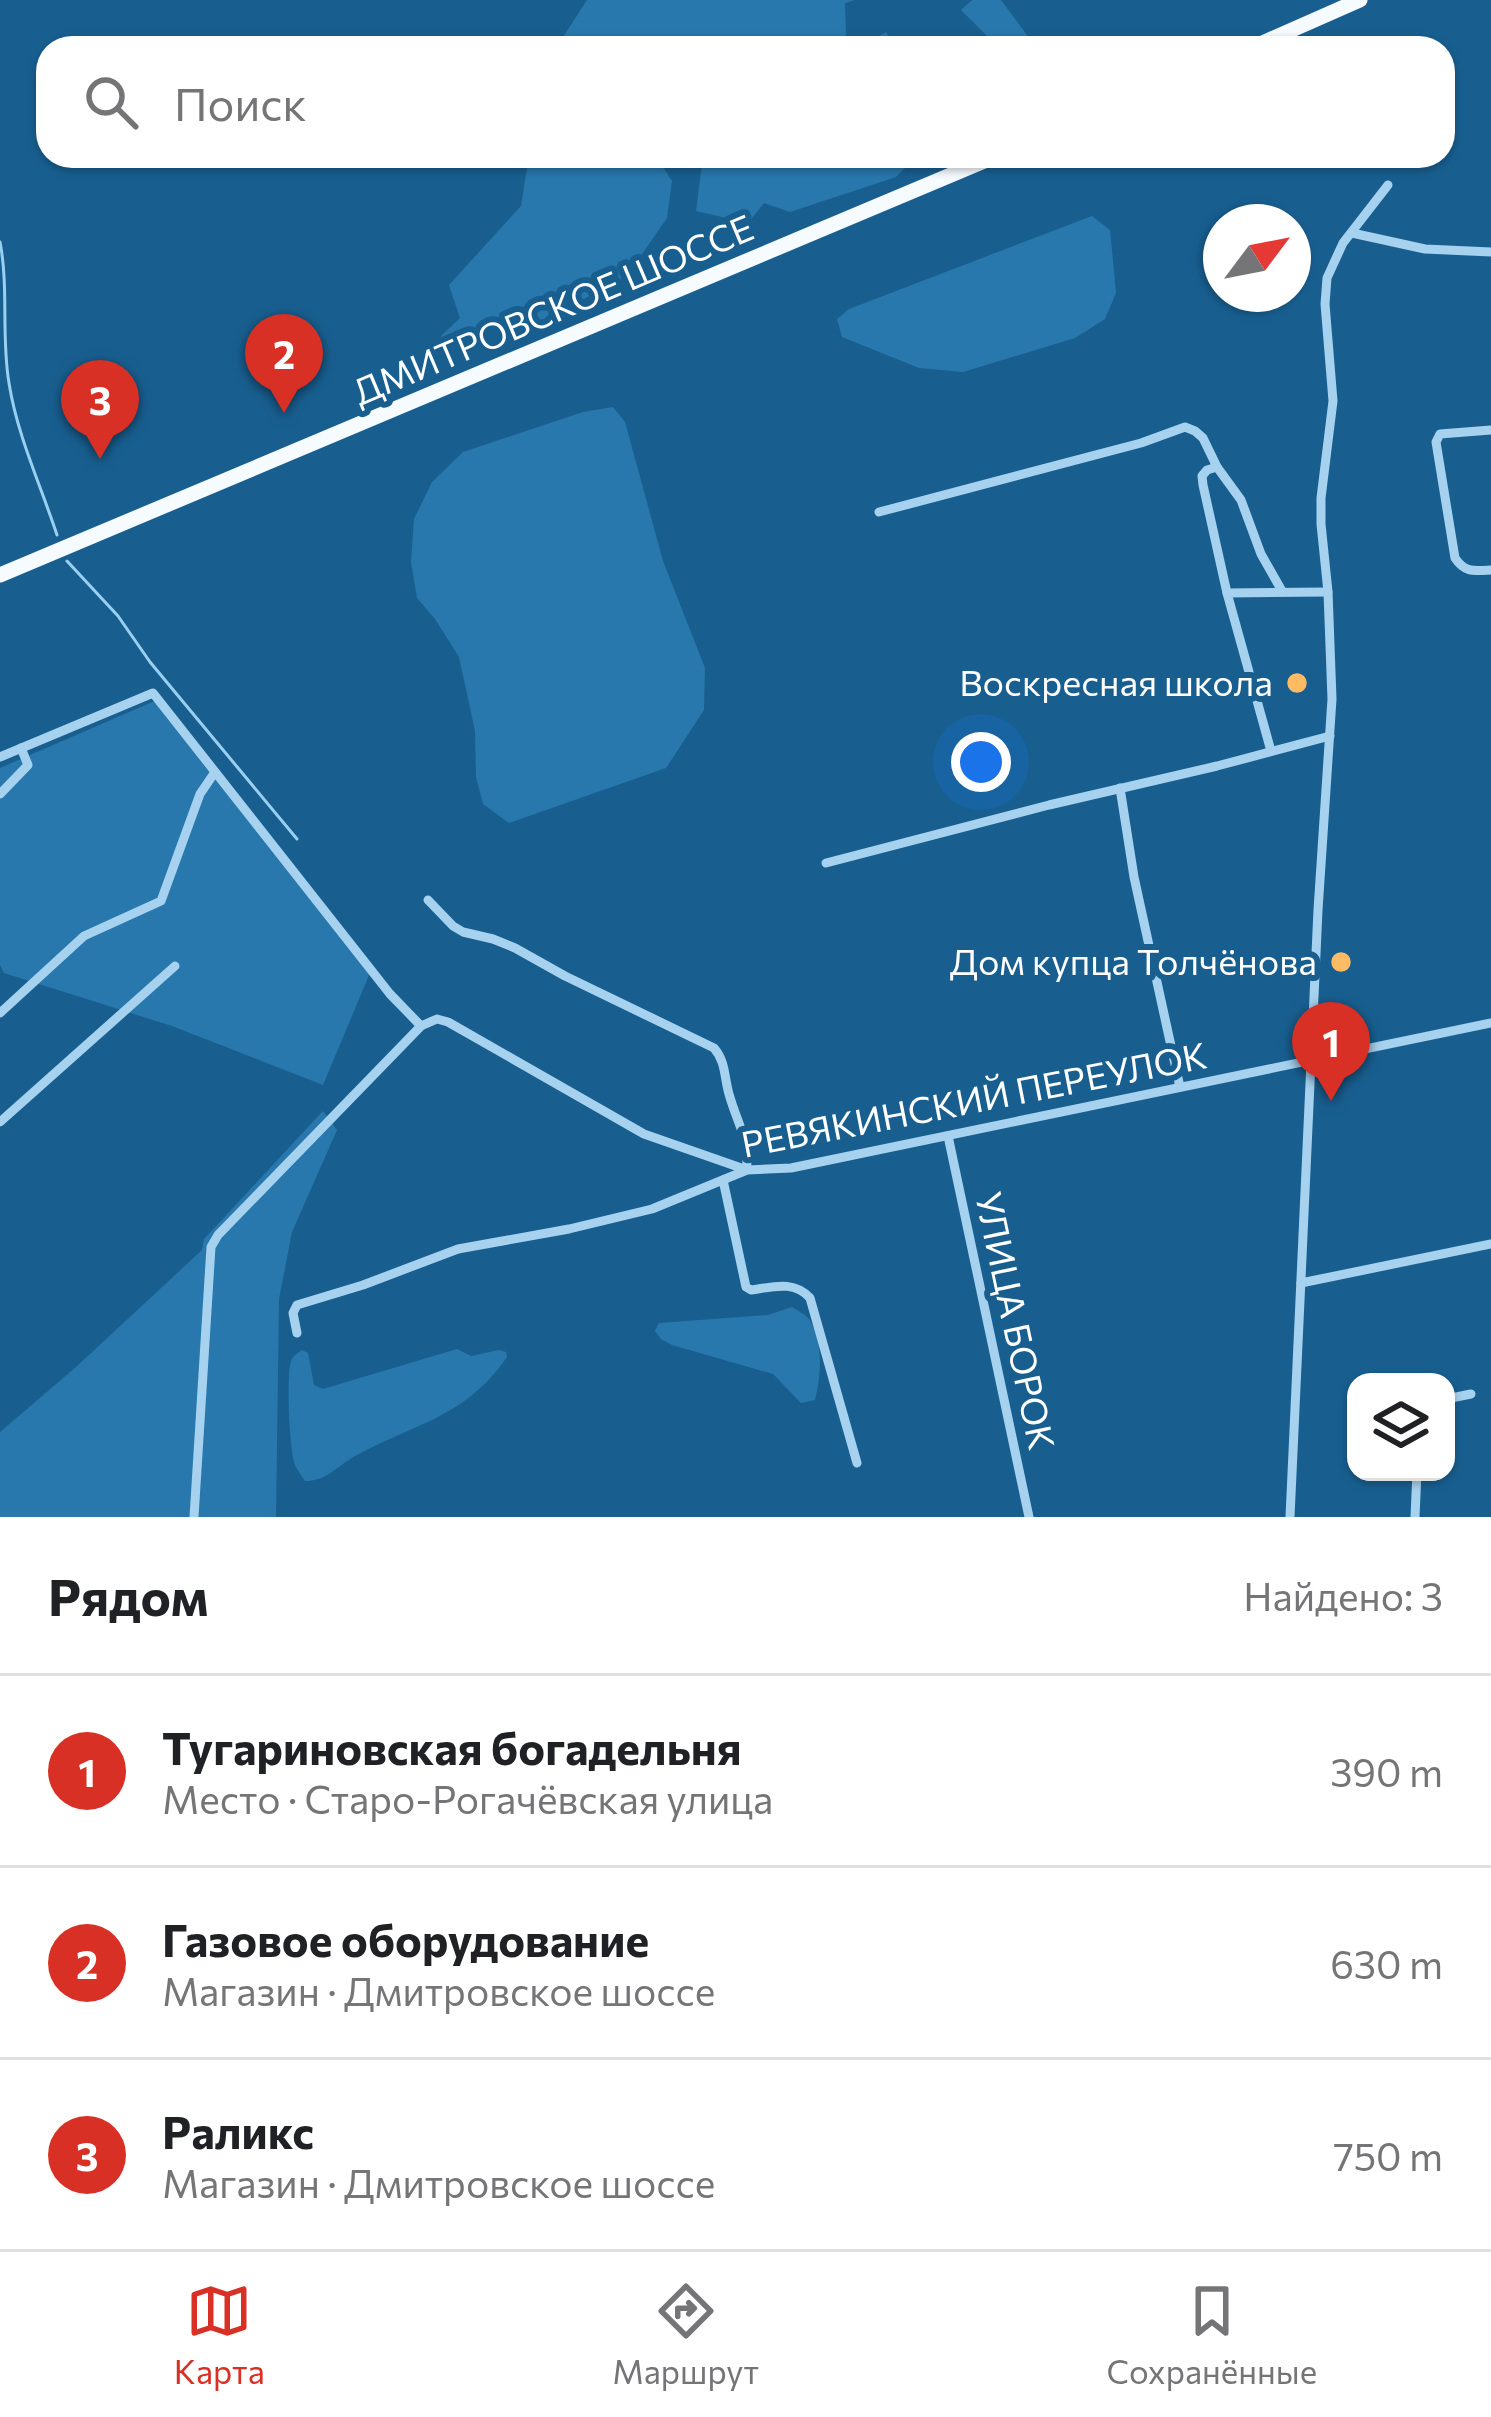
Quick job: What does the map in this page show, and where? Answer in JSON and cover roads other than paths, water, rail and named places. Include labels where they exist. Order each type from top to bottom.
[{"type":"highway","points":[[1278,36],[1360,0]]},
{"type":"highway","name":"ДМИТРОВСКОЕ ШОССЕ","points":[[0,575],[968,168]]},
{"type":"street","points":[[1290,1517],[1330,736],[1332,661],[1321,524],[1333,400],[1326,291],[1335,256],[1388,184]]},
{"type":"street","points":[[1352,232],[1425,249],[1491,252]]},
{"type":"street","points":[[879,512],[1142,443],[1185,427],[1203,438],[1216,467],[1240,500],[1282,591]]},
{"type":"street","points":[[1491,430],[1437,437],[1451,549],[1461,568],[1491,570]]},
{"type":"street","points":[[1216,467],[1202,476],[1203,485],[1271,751]]},
{"type":"street","points":[[1227,593],[1328,592]]},
{"type":"street","points":[[0,757],[153,694],[390,994],[421,1026]]},
{"type":"street","points":[[826,863],[1330,736]]},
{"type":"street","points":[[0,794],[28,765],[21,748]]},
{"type":"street","points":[[0,1013],[85,936],[161,901],[200,794],[214,772]]},
{"type":"street","points":[[1120,788],[1134,877],[1180,1087]]},
{"type":"street","points":[[194,1517],[211,1247],[421,1026],[437,1019],[448,1022],[644,1134],[747,1170],[744,1131],[714,1048],[515,948],[463,932],[428,900]]},
{"type":"street","points":[[0,1122],[175,966]]},
{"type":"street","name":"РЕВЯКИНСКИЙ ПЕРЕУЛОК","points":[[297,1333],[293,1313],[297,1305],[458,1249],[652,1209],[747,1170],[791,1168],[1491,1023]]},
{"type":"street","name":"УЛИЦА БОРОК","points":[[948,1136],[1028,1517]]},
{"type":"street","points":[[723,1180],[746,1287],[791,1285],[810,1298],[856,1463]]},
{"type":"street","points":[[1301,1283],[1491,1244]]},
{"type":"street","points":[[1455,1397],[1471,1394]]},
{"type":"street","points":[[1415,1517],[1417,1481]]},
{"type":"waterway","points":[[0,242],[13,402],[57,535]]},
{"type":"waterway","points":[[67,561],[118,616],[150,662],[297,839]]},
{"type":"place","name":"Газовое оборудование","points":[[284,413]]},
{"type":"place","name":"Раликс","points":[[100,459]]},
{"type":"place","name":"Воскресная школа","points":[[1297,683]]},
{"type":"place","name":"Дом купца Толчёнова","points":[[1341,962]]},
{"type":"place","name":"Тугариновская богадельня","points":[[1331,1101]]}]
